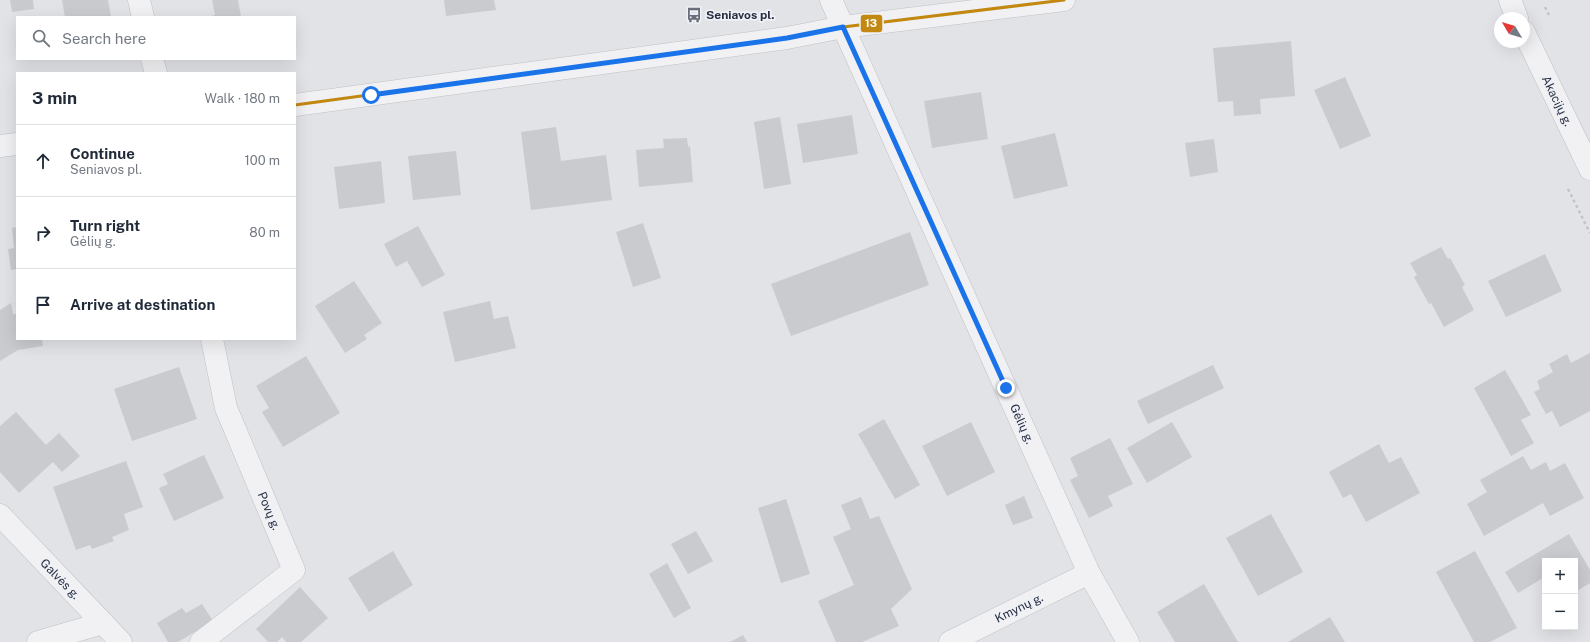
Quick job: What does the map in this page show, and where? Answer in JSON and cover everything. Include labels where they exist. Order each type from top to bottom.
[{"type":"street","points":[[139,0],[143,16]]},
{"type":"street","name":"Gėlių g.","points":[[831,0],[1089,573],[1128,642]]},
{"type":"street","points":[[296,105],[787,38],[843,27],[1064,0]]},
{"type":"street","points":[[1510,0],[1515,12]]},
{"type":"street","name":"Akacijų g.","points":[[1530,45],[1590,170]]},
{"type":"street","points":[[152,60],[156,72]]},
{"type":"street","points":[[0,146],[16,144]]},
{"type":"street","name":"Povų g.","points":[[201,642],[294,570],[226,408],[212,340]]},
{"type":"street","name":"Galvės g.","points":[[0,515],[121,642]]},
{"type":"street","name":"Kmynų g.","points":[[950,642],[1089,573]]},
{"type":"street","points":[[38,642],[103,623]]},
{"type":"building","points":[[10,0],[33,0],[34,9],[12,12]]},
{"type":"building","points":[[62,0],[108,0],[111,16],[65,16]]},
{"type":"building","points":[[212,0],[238,0],[241,16],[211,16],[215,15]]},
{"type":"building","points":[[444,0],[494,0],[496,10],[446,16]]},
{"type":"building","points":[[1291,41],[1295,96],[1260,99],[1261,114],[1234,116],[1233,101],[1218,102],[1213,48]]},
{"type":"building","points":[[1345,77],[1371,136],[1340,149],[1314,90]]},
{"type":"building","points":[[981,92],[988,139],[932,148],[924,101]]},
{"type":"building","points":[[852,115],[858,154],[803,163],[797,124]]},
{"type":"building","points":[[780,117],[791,184],[764,189],[754,122]]},
{"type":"building","points":[[556,127],[561,161],[606,155],[612,200],[531,210],[521,132]]},
{"type":"building","points":[[1055,133],[1068,186],[1014,199],[1001,146]]},
{"type":"building","points":[[687,138],[688,147],[690,146],[693,182],[639,187],[636,150],[664,148],[663,139]]},
{"type":"building","points":[[1214,139],[1218,172],[1190,177],[1185,143]]},
{"type":"building","points":[[456,151],[461,195],[413,200],[408,156]]},
{"type":"building","points":[[381,161],[385,203],[339,209],[334,167]]},
{"type":"building","points":[[643,223],[661,278],[633,287],[616,232]]},
{"type":"building","points":[[418,226],[445,275],[422,287],[407,261],[396,267],[384,244]]},
{"type":"building","points":[[16,227],[16,269],[11,270],[8,249],[14,248],[12,228]]},
{"type":"building","points":[[910,232],[929,285],[791,336],[771,284]]},
{"type":"building","points":[[1441,247],[1448,259],[1450,258],[1465,285],[1462,287],[1474,310],[1444,327],[1431,303],[1429,304],[1414,277],[1417,275],[1410,263]]},
{"type":"building","points":[[1545,254],[1562,291],[1506,317],[1488,281]]},
{"type":"building","points":[[354,281],[382,323],[364,335],[367,339],[345,353],[315,306]]},
{"type":"building","points":[[490,301],[494,319],[508,316],[516,348],[455,362],[443,312]]},
{"type":"building","points":[[11,303],[13,314],[16,314],[16,340],[42,340],[43,346],[18,350],[0,361],[0,310]]},
{"type":"building","points":[[1590,353],[1590,411],[1560,427],[1552,411],[1546,414],[1534,392],[1540,389],[1537,381],[1553,372],[1549,364],[1567,354],[1571,363]]},
{"type":"building","points":[[306,356],[340,413],[283,447],[262,412],[269,408],[256,386]]},
{"type":"building","points":[[1213,365],[1224,388],[1148,424],[1137,401]]},
{"type":"building","points":[[179,367],[197,419],[132,441],[114,389]]},
{"type":"building","points":[[1505,370],[1531,415],[1521,420],[1534,443],[1511,456],[1474,388]]},
{"type":"building","points":[[16,412],[46,445],[59,433],[80,456],[62,472],[53,462],[19,493],[0,472],[0,426]]},
{"type":"building","points":[[884,419],[920,485],[895,499],[858,434]]},
{"type":"building","points":[[971,422],[995,472],[947,496],[922,446]]},
{"type":"building","points":[[1172,422],[1192,457],[1147,483],[1127,448]]},
{"type":"building","points":[[1110,438],[1133,484],[1108,496],[1113,506],[1089,518],[1070,480],[1078,476],[1070,458]]},
{"type":"building","points":[[1379,444],[1389,463],[1401,457],[1420,493],[1366,522],[1351,494],[1343,498],[1329,472]]},
{"type":"building","points":[[204,455],[224,498],[174,521],[159,488],[168,484],[163,474]]},
{"type":"building","points":[[1523,456],[1531,470],[1546,462],[1550,471],[1565,463],[1584,498],[1550,516],[1543,503],[1484,536],[1467,504],[1487,492],[1480,480]]},
{"type":"building","points":[[126,461],[143,507],[124,514],[129,530],[112,537],[114,541],[92,549],[90,545],[76,550],[53,487]]},
{"type":"building","points":[[1024,496],[1033,518],[1013,525],[1005,505]]},
{"type":"building","points":[[861,497],[870,519],[879,516],[912,589],[891,609],[899,626],[862,642],[836,642],[818,601],[854,585],[833,537],[851,529],[841,505]]},
{"type":"building","points":[[786,499],[810,574],[781,583],[758,508]]},
{"type":"building","points":[[1271,514],[1303,572],[1258,596],[1226,538]]},
{"type":"building","points":[[696,531],[713,561],[688,574],[671,544]]},
{"type":"building","points":[[1569,534],[1590,570],[1590,583],[1578,590],[1578,558],[1542,558],[1542,579],[1518,593],[1505,572]]},
{"type":"building","points":[[393,551],[413,585],[369,612],[348,578]]},
{"type":"building","points":[[1475,551],[1517,628],[1490,642],[1474,642],[1436,572]]},
{"type":"building","points":[[667,563],[691,608],[674,618],[649,574]]},
{"type":"building","points":[[1204,584],[1238,642],[1175,642],[1157,612]]},
{"type":"building","points":[[300,587],[328,618],[301,642],[286,642],[282,637],[277,642],[268,642],[256,629]]},
{"type":"building","points":[[202,604],[213,621],[178,642],[168,642],[157,623],[182,608],[186,613]]},
{"type":"building","points":[[1330,617],[1345,642],[1288,642]]},
{"type":"building","points":[[743,635],[747,642],[730,642]]},
{"type":"transit line","name":"13","points":[[296,105],[787,38],[843,27],[1064,0]]},
{"type":"place","name":"Seniavos pl.","points":[[694,15]]},
{"type":"route","points":[[371,95],[787,38],[843,27],[1006,388]]}]
